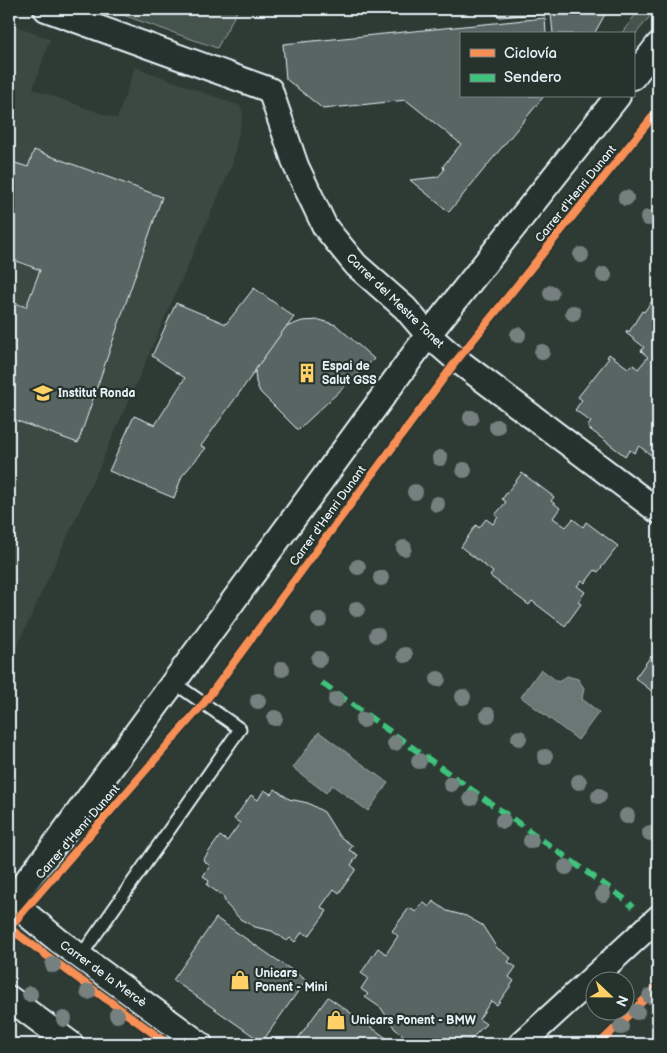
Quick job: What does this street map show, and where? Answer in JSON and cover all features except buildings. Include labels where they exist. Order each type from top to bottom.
[{"type":"street","name":"Carrer del Mestre Tonet","points":[[46,9],[270,90],[296,166],[325,227],[356,265],[405,308],[428,335],[658,511]]},
{"type":"street","points":[[634,76],[658,46]]},
{"type":"street","name":"Carrer d'Henri Dunant","points":[[9,901],[50,851],[428,335],[616,98]]},
{"type":"street","name":"Carrer de la Mercè","points":[[9,901],[80,957],[200,1044]]},
{"type":"street","points":[[521,1044],[658,918]]},
{"type":"street","points":[[9,998],[71,1044]]},
{"type":"lane","points":[[80,957],[240,729],[172,682]]},
{"type":"shaded area","points":[[106,9],[238,9],[217,48]]},
{"type":"shaded area","points":[[629,9],[656,9],[634,36],[634,32],[622,32],[636,14]]},
{"type":"shaded area","points":[[9,23],[50,39],[33,89],[117,119],[135,67],[240,106],[243,114],[232,165],[98,470],[9,664]]},
{"type":"shaded area","points":[[541,669],[558,682],[567,676],[578,679],[584,688],[582,699],[599,712],[578,740],[521,697]]},
{"type":"shaded area","points":[[319,732],[388,783],[368,811],[332,785],[326,793],[293,768]]},
{"type":"marked path","points":[[322,683],[626,900],[633,907]]},
{"type":"cycle path","points":[[9,928],[204,703],[457,360],[658,110]]},
{"type":"cycle path","points":[[9,928],[168,1044]]},
{"type":"cycle path","points":[[599,1044],[658,986]]},
{"type":"place","name":"Espai de Salut GSS","points":[[307,373]]},
{"type":"place","name":"Institut Ronda","points":[[43,393]]},
{"type":"place","name":"Unicars Ponent - Mini","points":[[240,980]]},
{"type":"place","name":"Unicars Ponent - BMW","points":[[336,1020]]}]
